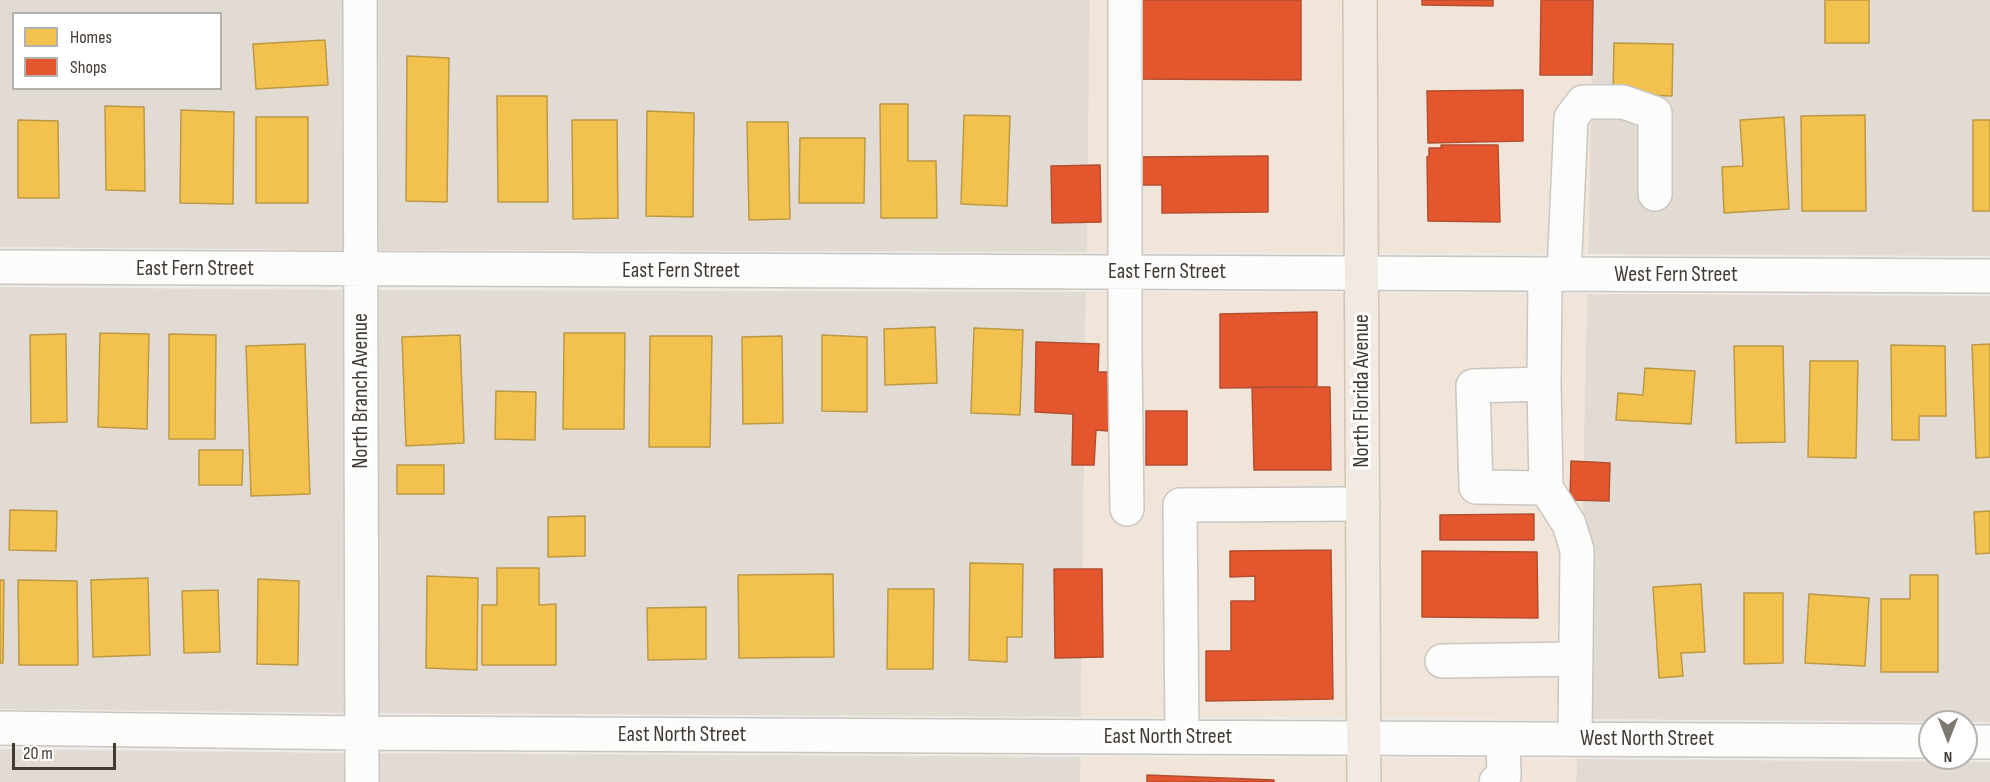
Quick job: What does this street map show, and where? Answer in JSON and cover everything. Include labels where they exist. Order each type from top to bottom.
[{"type":"main road","name":"North Florida Avenue","points":[[1360,0],[1364,782]]},
{"type":"street","name":"North Branch Avenue","points":[[360,0],[362,782]]},
{"type":"street","points":[[1125,0],[1127,509]]},
{"type":"street","points":[[1575,739],[1577,550],[1569,524],[1546,488],[1544,384],[1571,118],[1583,102],[1623,102],[1655,113],[1655,194]]},
{"type":"street","name":"East Fern Street","points":[[0,267],[1361,273]]},
{"type":"street","name":"West Fern Street","points":[[1361,273],[1990,276]]},
{"type":"street","points":[[1544,384],[1473,386],[1476,487],[1546,488]]},
{"type":"street","points":[[1182,737],[1180,505],[1363,504]]},
{"type":"street","points":[[1442,661],[1576,659]]},
{"type":"street","name":"East North Street","points":[[0,728],[362,733],[1364,738]]},
{"type":"street","name":"West North Street","points":[[1364,738],[1918,741]]},
{"type":"street","points":[[1496,782],[1504,776],[1503,739]]},
{"type":"shaded area","points":[[0,0],[342,0],[343,250],[0,247]]},
{"type":"shaded area","points":[[378,0],[1090,0],[1087,252],[379,250]]},
{"type":"shaded area","points":[[1090,0],[1342,0],[1344,253],[1087,252]]},
{"type":"shaded area","points":[[1378,0],[1593,0],[1588,254],[1379,253]]},
{"type":"shaded area","points":[[1593,0],[1990,0],[1990,256],[1588,254]]},
{"type":"shaded area","points":[[0,287],[343,290],[344,713],[0,709]]},
{"type":"shaded area","points":[[379,290],[1086,292],[1081,717],[379,713]]},
{"type":"shaded area","points":[[1086,292],[1344,293],[1346,718],[1081,717]]},
{"type":"shaded area","points":[[1379,293],[1587,294],[1578,719],[1382,718]]},
{"type":"shaded area","points":[[1587,294],[1990,296],[1990,722],[1978,722],[1978,710],[1918,710],[1918,721],[1578,719]]},
{"type":"shaded area","points":[[0,749],[344,753],[344,782],[0,782]]},
{"type":"shaded area","points":[[379,753],[1081,757],[1080,782],[379,782]]},
{"type":"shaded area","points":[[1081,757],[1346,758],[1346,782],[1080,782]]},
{"type":"shaded area","points":[[1382,758],[1577,759],[1576,782],[1382,782]]},
{"type":"shaded area","points":[[1577,759],[1918,761],[1918,770],[1978,770],[1978,762],[1990,762],[1990,782],[1576,782]]},
{"type":"building: Homes","points":[[1825,0],[1869,0],[1869,43],[1825,43]]},
{"type":"building: Homes","points":[[325,40],[328,85],[256,89],[253,44]]},
{"type":"building: Homes","points":[[1614,43],[1673,44],[1672,96],[1613,94]]},
{"type":"building: Homes","points":[[407,56],[449,58],[447,202],[406,201]]},
{"type":"building: Homes","points":[[497,96],[547,96],[548,202],[498,202]]},
{"type":"building: Homes","points":[[880,104],[908,104],[908,161],[936,161],[937,218],[881,218]]},
{"type":"building: Homes","points":[[105,106],[144,107],[145,191],[106,190]]},
{"type":"building: Homes","points":[[181,110],[234,112],[233,204],[180,203]]},
{"type":"building: Homes","points":[[647,111],[694,113],[693,217],[646,216]]},
{"type":"building: Homes","points":[[964,115],[1010,116],[1007,206],[961,204]]},
{"type":"building: Homes","points":[[1865,115],[1866,211],[1802,211],[1801,116]]},
{"type":"building: Homes","points":[[256,117],[308,117],[308,203],[256,203]]},
{"type":"building: Homes","points":[[1784,117],[1789,209],[1724,213],[1722,167],[1743,166],[1740,120]]},
{"type":"building: Homes","points":[[18,120],[58,121],[59,198],[18,198]]},
{"type":"building: Homes","points":[[572,120],[617,120],[618,218],[573,219]]},
{"type":"building: Homes","points":[[1973,120],[1990,120],[1990,211],[1973,211]]},
{"type":"building: Homes","points":[[747,122],[788,122],[790,219],[749,220]]},
{"type":"building: Homes","points":[[800,138],[865,138],[864,203],[799,203]]},
{"type":"building: Homes","points":[[935,327],[937,383],[885,385],[884,329]]},
{"type":"building: Homes","points":[[974,328],[1023,330],[1020,415],[971,413]]},
{"type":"building: Homes","points":[[100,333],[149,334],[147,429],[98,427]]},
{"type":"building: Homes","points":[[564,333],[625,333],[624,429],[563,429]]},
{"type":"building: Homes","points":[[66,334],[67,422],[31,423],[30,335]]},
{"type":"building: Homes","points":[[169,334],[216,335],[215,439],[169,439]]},
{"type":"building: Homes","points":[[460,335],[464,443],[406,446],[402,337]]},
{"type":"building: Homes","points":[[822,335],[867,337],[867,412],[822,411]]},
{"type":"building: Homes","points":[[650,336],[712,336],[710,447],[649,447]]},
{"type":"building: Homes","points":[[782,336],[783,423],[743,424],[742,337]]},
{"type":"building: Homes","points":[[305,344],[310,494],[251,496],[246,346]]},
{"type":"building: Homes","points":[[1990,344],[1990,457],[1976,458],[1972,345]]},
{"type":"building: Homes","points":[[1891,345],[1945,346],[1946,416],[1919,416],[1919,440],[1892,440]]},
{"type":"building: Homes","points":[[1734,346],[1783,346],[1785,442],[1736,443]]},
{"type":"building: Homes","points":[[1810,361],[1858,361],[1856,458],[1808,457]]},
{"type":"building: Homes","points":[[1645,368],[1695,371],[1691,424],[1616,420],[1618,393],[1643,395]]},
{"type":"building: Homes","points":[[496,391],[536,392],[535,440],[495,439]]},
{"type":"building: Homes","points":[[199,450],[243,450],[242,485],[199,485]]},
{"type":"building: Homes","points":[[397,465],[444,465],[444,494],[397,494]]},
{"type":"building: Homes","points":[[10,510],[57,511],[56,551],[9,550]]},
{"type":"building: Homes","points":[[1990,511],[1990,553],[1976,554],[1974,512]]},
{"type":"building: Homes","points":[[585,516],[585,556],[548,557],[548,517]]},
{"type":"building: Homes","points":[[970,563],[1023,564],[1022,637],[1007,637],[1007,662],[969,660]]},
{"type":"building: Homes","points":[[497,568],[539,568],[539,605],[556,604],[556,665],[482,665],[482,605],[497,605]]},
{"type":"building: Homes","points":[[833,574],[834,657],[739,658],[738,575]]},
{"type":"building: Homes","points":[[1910,575],[1938,575],[1938,672],[1881,672],[1881,599],[1910,599]]},
{"type":"building: Homes","points":[[427,576],[478,578],[477,670],[426,668]]},
{"type":"building: Homes","points":[[148,578],[150,655],[93,657],[91,580]]},
{"type":"building: Homes","points":[[258,579],[299,581],[298,665],[257,664]]},
{"type":"building: Homes","points":[[0,580],[4,580],[3,663],[0,663]]},
{"type":"building: Homes","points":[[18,580],[77,581],[78,665],[19,665]]},
{"type":"building: Homes","points":[[1701,584],[1705,652],[1681,653],[1683,676],[1659,678],[1653,587]]},
{"type":"building: Homes","points":[[888,589],[934,589],[933,669],[887,669]]},
{"type":"building: Homes","points":[[218,590],[220,652],[184,653],[182,591]]},
{"type":"building: Homes","points":[[1744,593],[1783,593],[1783,663],[1744,664]]},
{"type":"building: Homes","points":[[1809,594],[1869,598],[1865,666],[1805,663]]},
{"type":"building: Homes","points":[[706,607],[706,659],[648,660],[647,608]]},
{"type":"building: Shops","points":[[1131,0],[1301,0],[1301,80],[1133,79]]},
{"type":"building: Shops","points":[[1422,0],[1493,0],[1493,6],[1422,5]]},
{"type":"building: Shops","points":[[1541,0],[1593,0],[1592,75],[1540,75]]},
{"type":"building: Shops","points":[[1523,90],[1523,141],[1428,143],[1427,91]]},
{"type":"building: Shops","points":[[1441,145],[1498,145],[1500,222],[1428,221],[1427,157],[1429,148],[1441,148]]},
{"type":"building: Shops","points":[[1268,156],[1268,212],[1162,213],[1162,185],[1136,185],[1135,157]]},
{"type":"building: Shops","points":[[1100,165],[1101,222],[1052,223],[1051,166]]},
{"type":"building: Shops","points":[[1317,312],[1317,387],[1220,388],[1220,314]]},
{"type":"building: Shops","points":[[1036,342],[1099,344],[1098,372],[1111,372],[1109,431],[1096,430],[1094,465],[1072,465],[1073,414],[1035,412]]},
{"type":"building: Shops","points":[[1252,387],[1330,387],[1331,470],[1254,470]]},
{"type":"building: Shops","points":[[1146,411],[1187,411],[1187,465],[1146,465]]},
{"type":"building: Shops","points":[[1571,461],[1610,463],[1609,501],[1570,500]]},
{"type":"building: Shops","points":[[1534,514],[1534,540],[1440,540],[1440,515]]},
{"type":"building: Shops","points":[[1331,550],[1333,699],[1206,701],[1206,651],[1231,651],[1231,601],[1255,601],[1255,576],[1230,577],[1230,551]]},
{"type":"building: Shops","points":[[1422,551],[1537,552],[1538,618],[1422,617]]},
{"type":"building: Shops","points":[[1054,569],[1102,569],[1103,657],[1055,658]]},
{"type":"building: Shops","points":[[1147,775],[1274,780],[1274,782],[1147,782]]}]
